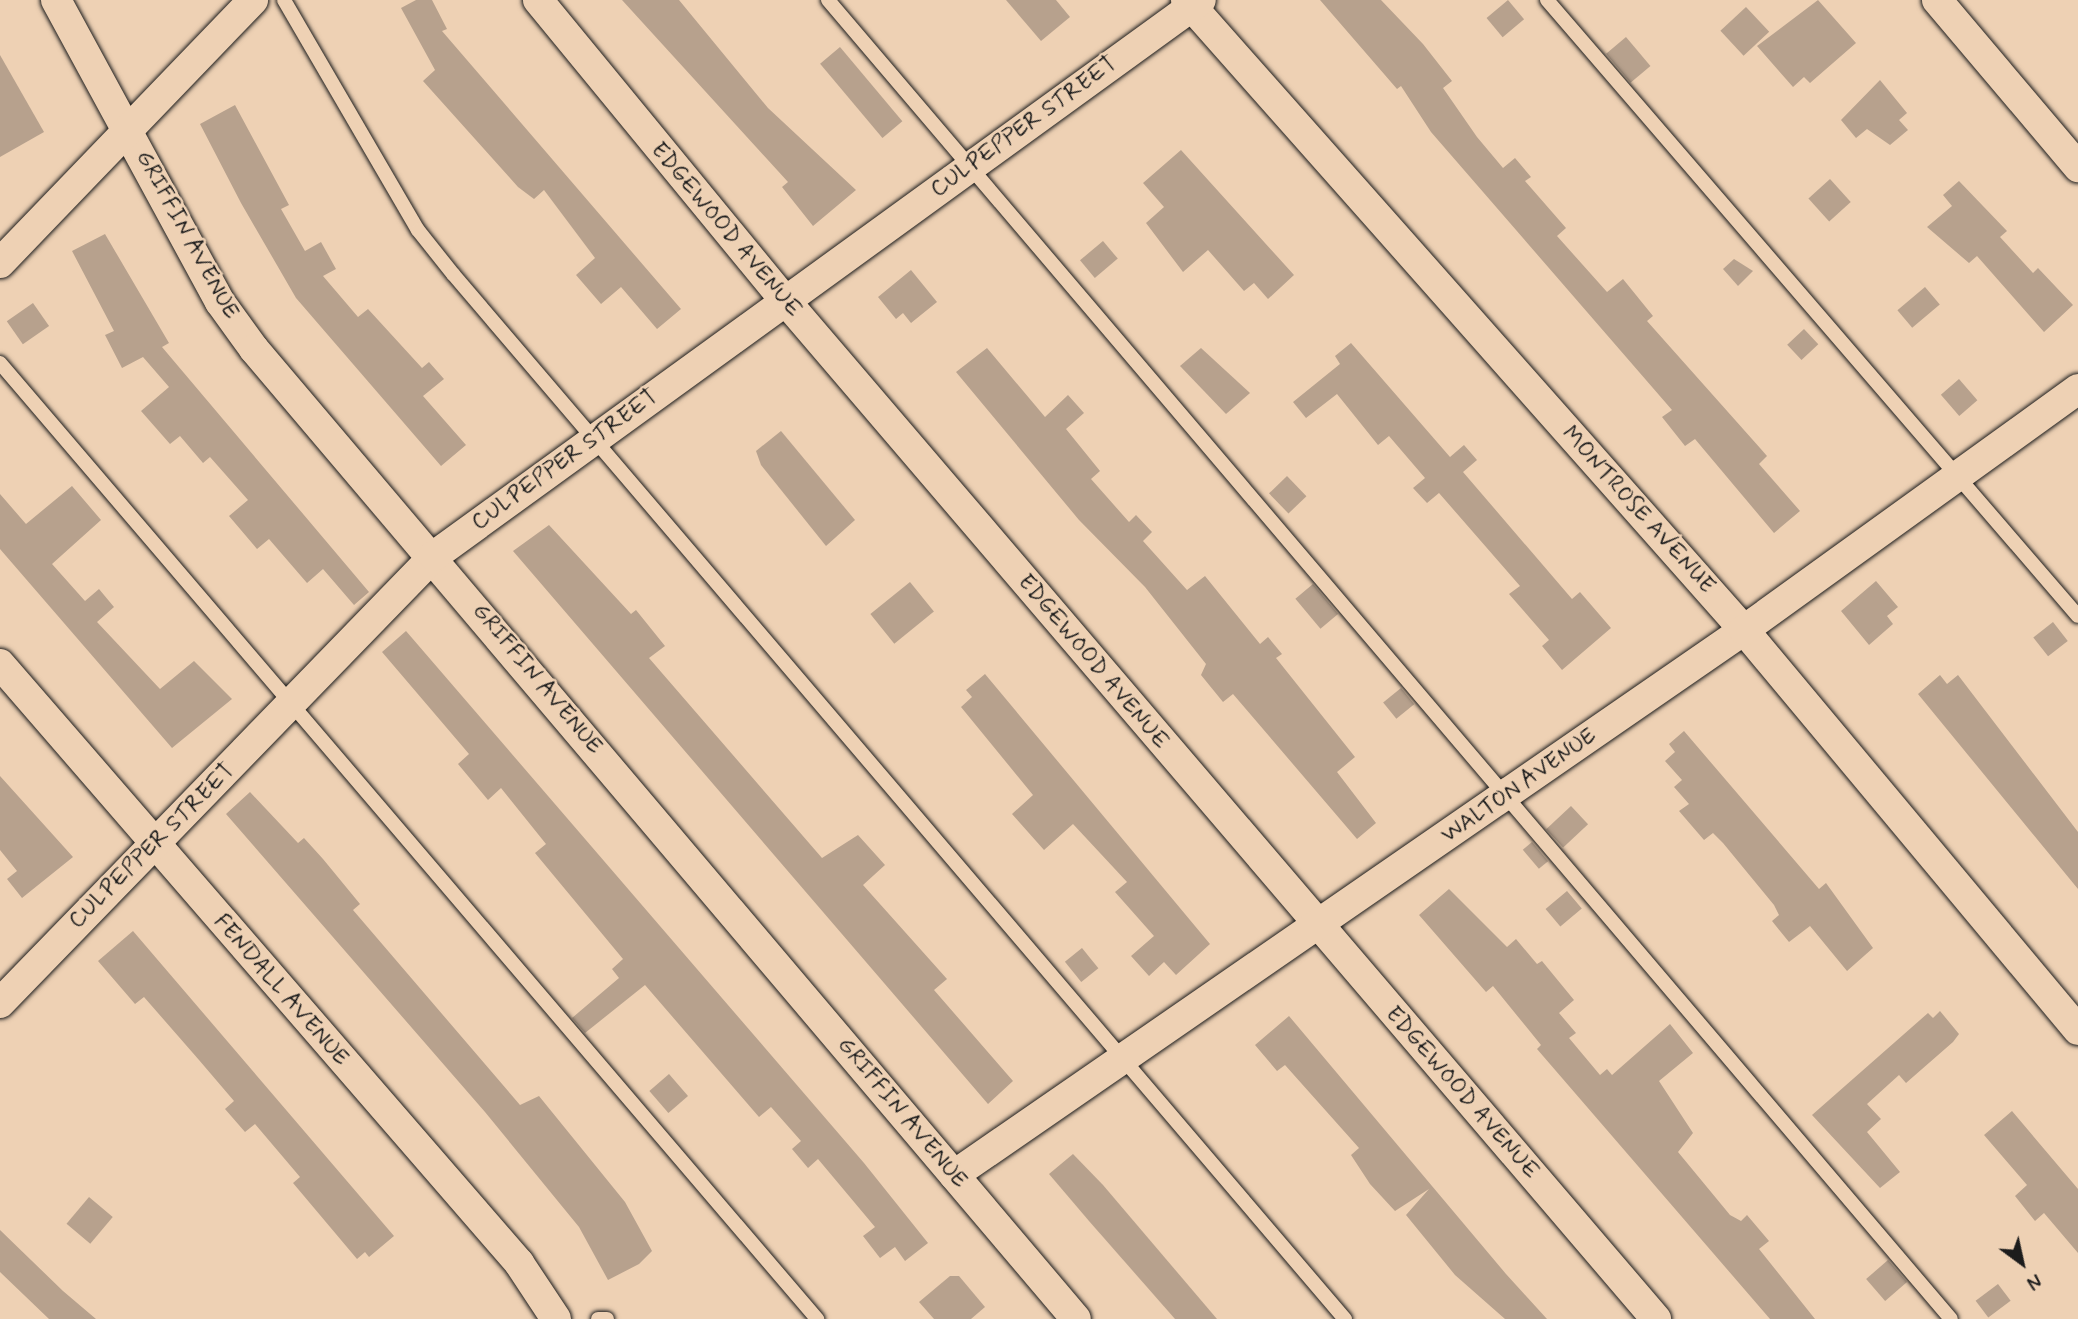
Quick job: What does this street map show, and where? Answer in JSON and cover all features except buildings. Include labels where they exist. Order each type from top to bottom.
[{"type":"street","name":"GRIFFIN AVENUE","points":[[56,0],[247,340],[399,523],[434,556],[1076,1319]]},
{"type":"street","points":[[0,263],[253,0]]},
{"type":"street","name":"EDGEWOOD AVENUE","points":[[538,0],[784,299],[1656,1319]]},
{"type":"street","points":[[1937,0],[2078,167]]},
{"type":"street","name":"CULPEPPER STREET","points":[[0,1003],[152,842],[296,704],[434,556],[1193,2]]},
{"type":"street","name":"MONTROSE AVENUE","points":[[1193,2],[1744,630],[2078,1030]]},
{"type":"street","name":"WALTON AVENUE","points":[[954,1175],[1744,630],[2078,389]]},
{"type":"street","name":"FENDALL AVENUE","points":[[0,664],[519,1263],[556,1319]]},
{"type":"lane","points":[[284,0],[418,230],[591,440],[1345,1319]]},
{"type":"lane","points":[[828,0],[967,167],[1508,793],[1951,1319]]},
{"type":"lane","points":[[1547,0],[2078,616]]},
{"type":"lane","points":[[0,363],[296,704],[817,1319]]},
{"type":"lane","points":[[598,1319],[607,1319]]}]
